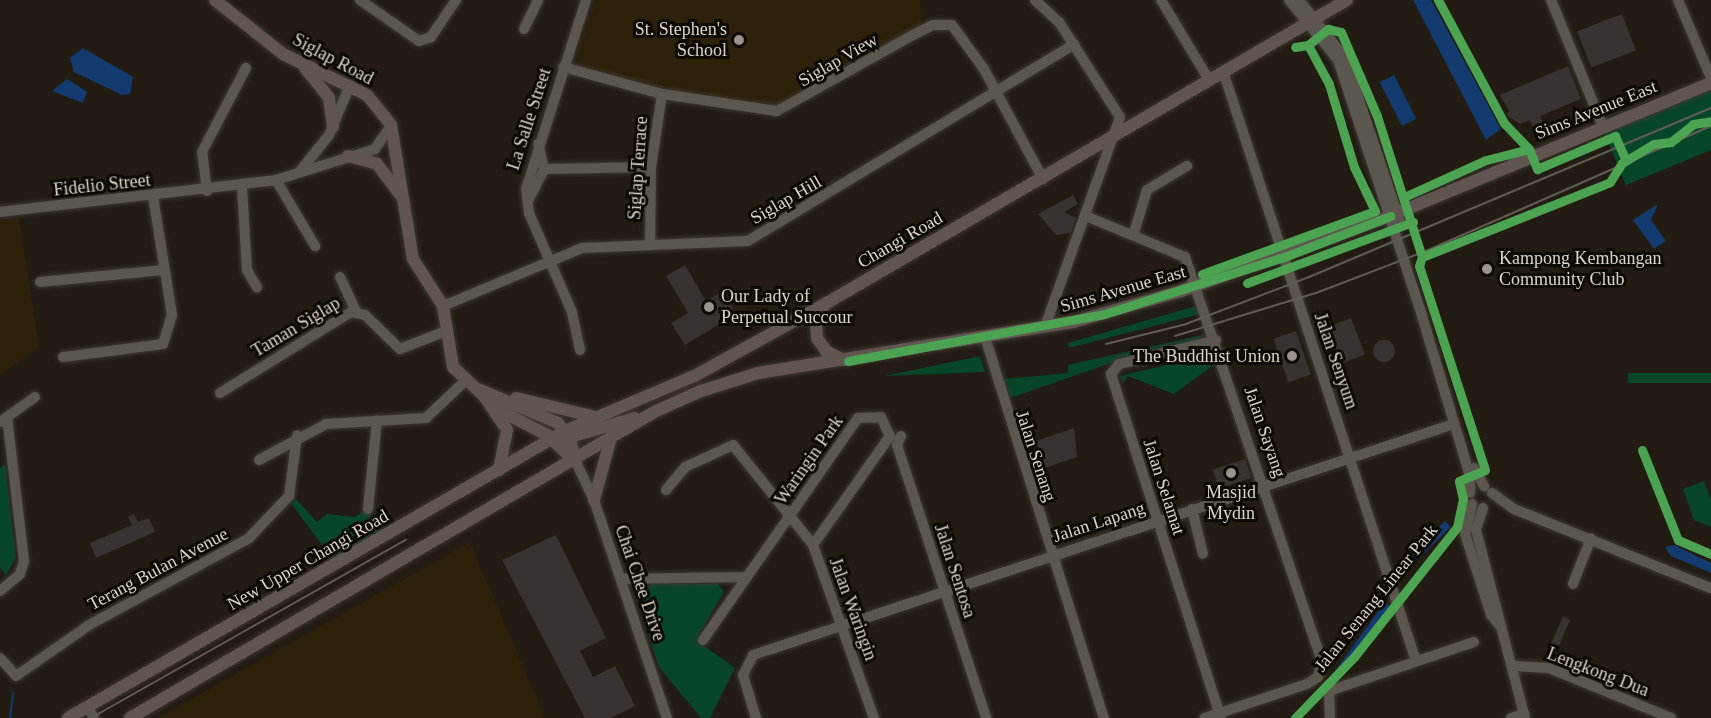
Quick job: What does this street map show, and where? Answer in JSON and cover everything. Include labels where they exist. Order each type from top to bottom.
[{"type":"main road","name":"Siglap Road","points":[[215,0],[302,66],[350,85],[372,99],[391,125],[415,265],[446,305],[446,331],[451,362],[491,406],[553,440],[576,462]]},
{"type":"main road","name":"Changi Road","points":[[568,435],[596,417],[696,375],[825,304],[1347,0]]},
{"type":"main road","points":[[302,66],[329,98],[333,127]]},
{"type":"main road","name":"Sims Avenue East","points":[[576,462],[656,411],[758,373],[986,339],[1045,327],[1195,286],[1284,258],[1603,127],[1710,79]]},
{"type":"main road","points":[[348,156],[377,164],[405,201]]},
{"type":"main road","points":[[825,304],[816,321],[818,340],[830,355],[848,361]]},
{"type":"main road","points":[[469,384],[568,435],[656,411]]},
{"type":"main road","points":[[486,391],[596,417]]},
{"type":"main road","points":[[491,406],[507,430],[499,470]]},
{"type":"main road","points":[[130,718],[576,462],[568,435]]},
{"type":"main road","name":"New Upper Changi Road","points":[[68,718],[89,713],[499,470],[553,440],[568,435]]},
{"type":"main road","points":[[594,500],[602,459],[613,438]]},
{"type":"street","points":[[360,0],[423,41],[431,37],[456,0]]},
{"type":"street","points":[[524,29],[538,0]]},
{"type":"street","name":"La Salle Street","points":[[580,350],[572,312],[549,262],[527,204],[527,181],[586,0]]},
{"type":"street","points":[[1035,0],[1074,44],[1116,104],[1117,134],[1088,217],[1045,327]]},
{"type":"street","points":[[1161,0],[1209,80]]},
{"type":"street","points":[[1289,0],[1312,21],[1345,58],[1482,498],[1465,534],[1491,615],[1501,627],[1513,666],[1524,716],[1511,718]]},
{"type":"street","points":[[1299,0],[1312,21]]},
{"type":"street","points":[[1551,0],[1603,127]]},
{"type":"street","points":[[1678,0],[1710,79]]},
{"type":"street","name":"Siglap View","points":[[563,67],[662,94],[777,111],[940,24],[957,28],[997,93],[1043,179]]},
{"type":"street","name":"Siglap Hill","points":[[446,305],[582,248],[748,241],[997,93],[1074,44]]},
{"type":"street","points":[[207,191],[202,152],[246,68]]},
{"type":"street","name":"Jalan Senyum","points":[[1223,71],[1353,458],[1416,661]]},
{"type":"street","name":"Fidelio Street","points":[[319,161],[350,85]]},
{"type":"street","name":"Siglap Terrace","points":[[650,245],[651,167],[662,94]]},
{"type":"street","name":"Fidelio Street","points":[[0,212],[242,187],[276,180],[319,161],[375,149],[391,125]]},
{"type":"street","points":[[527,204],[544,169],[538,144]]},
{"type":"street","points":[[1134,232],[1147,190],[1187,166]]},
{"type":"street","points":[[544,169],[651,167]]},
{"type":"street","points":[[276,180],[315,246]]},
{"type":"street","points":[[242,187],[247,270],[256,287]]},
{"type":"street","points":[[63,357],[163,344],[172,321],[153,196]]},
{"type":"street","points":[[1394,214],[1454,424],[1482,498],[1591,538],[1711,588]]},
{"type":"street","name":"Jalan Sayang","points":[[1088,217],[1134,232],[1182,252],[1216,340],[1267,486],[1321,655],[1320,674],[1307,684],[1220,716]]},
{"type":"street","points":[[40,282],[163,270]]},
{"type":"street","points":[[340,277],[356,311]]},
{"type":"street","name":"Taman Siglap","points":[[220,393],[356,311],[395,348],[412,347],[446,331]]},
{"type":"street","name":"Jalan Senang","points":[[986,339],[1051,555],[1104,718]]},
{"type":"street","name":"Jalan Selamat","points":[[1216,340],[1112,368],[1220,716]]},
{"type":"street","points":[[259,460],[297,436],[336,422],[433,415],[469,384]]},
{"type":"street","points":[[0,591],[20,574],[24,561],[3,419],[35,397]]},
{"type":"street","name":"Waringin Park","points":[[703,640],[743,577],[788,519],[858,418],[881,417],[895,436]]},
{"type":"street","points":[[368,509],[377,420]]},
{"type":"street","name":"Jalan Lapang","points":[[756,718],[742,671],[756,654],[1454,424]]},
{"type":"street","name":"Terang Bulan Avenue","points":[[0,657],[16,676],[89,625],[249,538],[289,496],[297,436]]},
{"type":"street","points":[[813,545],[895,436]]},
{"type":"street","name":"Jalan Sentosa","points":[[895,436],[986,718]]},
{"type":"street","name":"Jalan Waringin","points":[[666,490],[679,471],[730,444],[788,519],[813,545],[874,718]]},
{"type":"street","name":"Chai Chee Drive","points":[[576,462],[594,500],[667,718]]},
{"type":"street","points":[[1192,509],[1203,554]]},
{"type":"street","points":[[1573,584],[1591,538]]},
{"type":"street","points":[[621,579],[743,577]]},
{"type":"street","points":[[1330,718],[1329,691],[1474,642]]},
{"type":"street","name":"Lengkong Dua","points":[[1513,666],[1549,668],[1671,718]]},
{"type":"street","points":[[1204,718],[1220,716]]},
{"type":"shaded area","name":"St. Stephen's School","points":[[595,0],[920,0],[922,25],[778,106],[651,89],[580,67],[576,55]]},
{"type":"shaded area","points":[[19,218],[39,347],[0,375],[0,220]]},
{"type":"shaded area","points":[[470,542],[545,718],[158,718]]},
{"type":"green space","points":[[1711,90],[1711,150],[1626,185],[1604,133]]},
{"type":"green space","points":[[1196,306],[1200,314],[1069,348],[1068,343]]},
{"type":"green space","points":[[1207,334],[1173,351],[1111,363],[1010,398],[1004,379],[1068,373],[1068,365]]},
{"type":"green space","points":[[1212,354],[1215,364],[1174,394],[1128,376],[1123,383],[1120,376]]},
{"type":"green space","points":[[980,356],[985,372],[884,376]]},
{"type":"green space","points":[[1628,373],[1711,373],[1711,383],[1628,383]]},
{"type":"green space","points":[[5,464],[16,558],[6,575],[0,568],[0,468]]},
{"type":"green space","points":[[1704,481],[1711,500],[1711,527],[1694,520],[1683,489]]},
{"type":"green space","points":[[292,495],[317,522],[327,514],[355,517],[367,509],[383,533],[335,562],[289,501]]},
{"type":"green space","points":[[652,584],[718,584],[724,592],[698,636],[699,642],[735,668],[710,718],[701,718],[659,667],[636,597]]},
{"type":"water","points":[[1413,0],[1431,0],[1501,129],[1486,140]]},
{"type":"water","points":[[83,48],[133,77],[130,94],[122,95],[74,72],[70,58]]},
{"type":"water","points":[[1394,75],[1416,119],[1402,126],[1380,82]]},
{"type":"water","points":[[67,79],[87,92],[83,103],[52,91]]},
{"type":"water","points":[[1658,204],[1651,220],[1666,241],[1654,249],[1633,220]]},
{"type":"water","points":[[1445,521],[1451,527],[1401,576],[1396,570]]},
{"type":"water","points":[[1674,545],[1711,563],[1711,573],[1671,556],[1665,547]]},
{"type":"water","points":[[1385,602],[1392,607],[1343,675],[1336,670]]},
{"type":"building","points":[[1622,14],[1636,50],[1591,68],[1577,31]]},
{"type":"building","points":[[1568,66],[1581,99],[1540,116],[1543,123],[1533,127],[1530,120],[1520,124],[1506,115],[1509,111],[1500,95]]},
{"type":"building","points":[[1073,195],[1078,204],[1064,212],[1076,218],[1071,233],[1056,235],[1038,214]]},
{"type":"building","name":"Our Lady of Perpetual Succour","points":[[685,265],[706,301],[723,291],[736,314],[685,345],[671,323],[688,313],[666,276]]},
{"type":"building","points":[[1351,318],[1365,354],[1342,363],[1328,327]]},
{"type":"building","name":"The Buddhist Union","points":[[1296,331],[1311,374],[1288,382],[1273,339]]},
{"type":"building","points":[[1384,340],[1392,343],[1395,351],[1392,359],[1384,362],[1376,359],[1373,351],[1376,343]]},
{"type":"building","points":[[1074,428],[1077,457],[1045,468],[1036,441]]},
{"type":"building","name":"Masjid Mydin","points":[[1245,459],[1251,478],[1219,489],[1213,470]]},
{"type":"building","points":[[134,514],[138,522],[149,518],[155,532],[96,558],[90,543],[132,525],[128,517]]},
{"type":"building","points":[[556,535],[606,638],[580,651],[593,677],[615,666],[635,706],[611,718],[585,718],[502,560]]},
{"type":"building","points":[[1563,616],[1570,620],[1556,653],[1544,660]]},
{"type":"waterway","points":[[10,718],[13,692]]},
{"type":"railway","points":[[1106,344],[1186,324],[1309,277],[1711,108]]},
{"type":"railway","points":[[1175,336],[1316,293],[1426,251],[1711,126]]},
{"type":"railway","points":[[91,718],[406,540]]},
{"type":"cycle path","points":[[1404,197],[1486,160],[1529,149],[1504,123],[1438,0]]},
{"type":"cycle path","points":[[1308,45],[1328,29],[1341,32],[1377,116],[1422,257]]},
{"type":"cycle path","points":[[1202,274],[1375,211],[1354,167],[1329,84],[1308,45],[1295,47]]},
{"type":"cycle path","points":[[1422,257],[1610,182],[1622,163],[1654,144],[1671,142],[1693,124],[1711,121]]},
{"type":"cycle path","points":[[1529,149],[1537,169],[1615,136],[1626,161]]},
{"type":"cycle path","points":[[848,361],[1104,314],[1284,257],[1390,216]]},
{"type":"cycle path","points":[[1247,283],[1413,222]]},
{"type":"cycle path","name":"Jalan Senang Linear Park","points":[[1295,718],[1354,657],[1457,527],[1463,499],[1459,481],[1485,470],[1419,266],[1422,257]]},
{"type":"cycle path","points":[[1642,450],[1678,540],[1711,554]]},
{"type":"place","name":"St. Stephen's School","points":[[739,40]]},
{"type":"place","name":"Kampong Kembangan Community Club","points":[[1487,269]]},
{"type":"place","name":"Our Lady of Perpetual Succour","points":[[709,307]]},
{"type":"place","name":"The Buddhist Union","points":[[1292,356]]},
{"type":"place","name":"Masjid Mydin","points":[[1231,473]]}]
